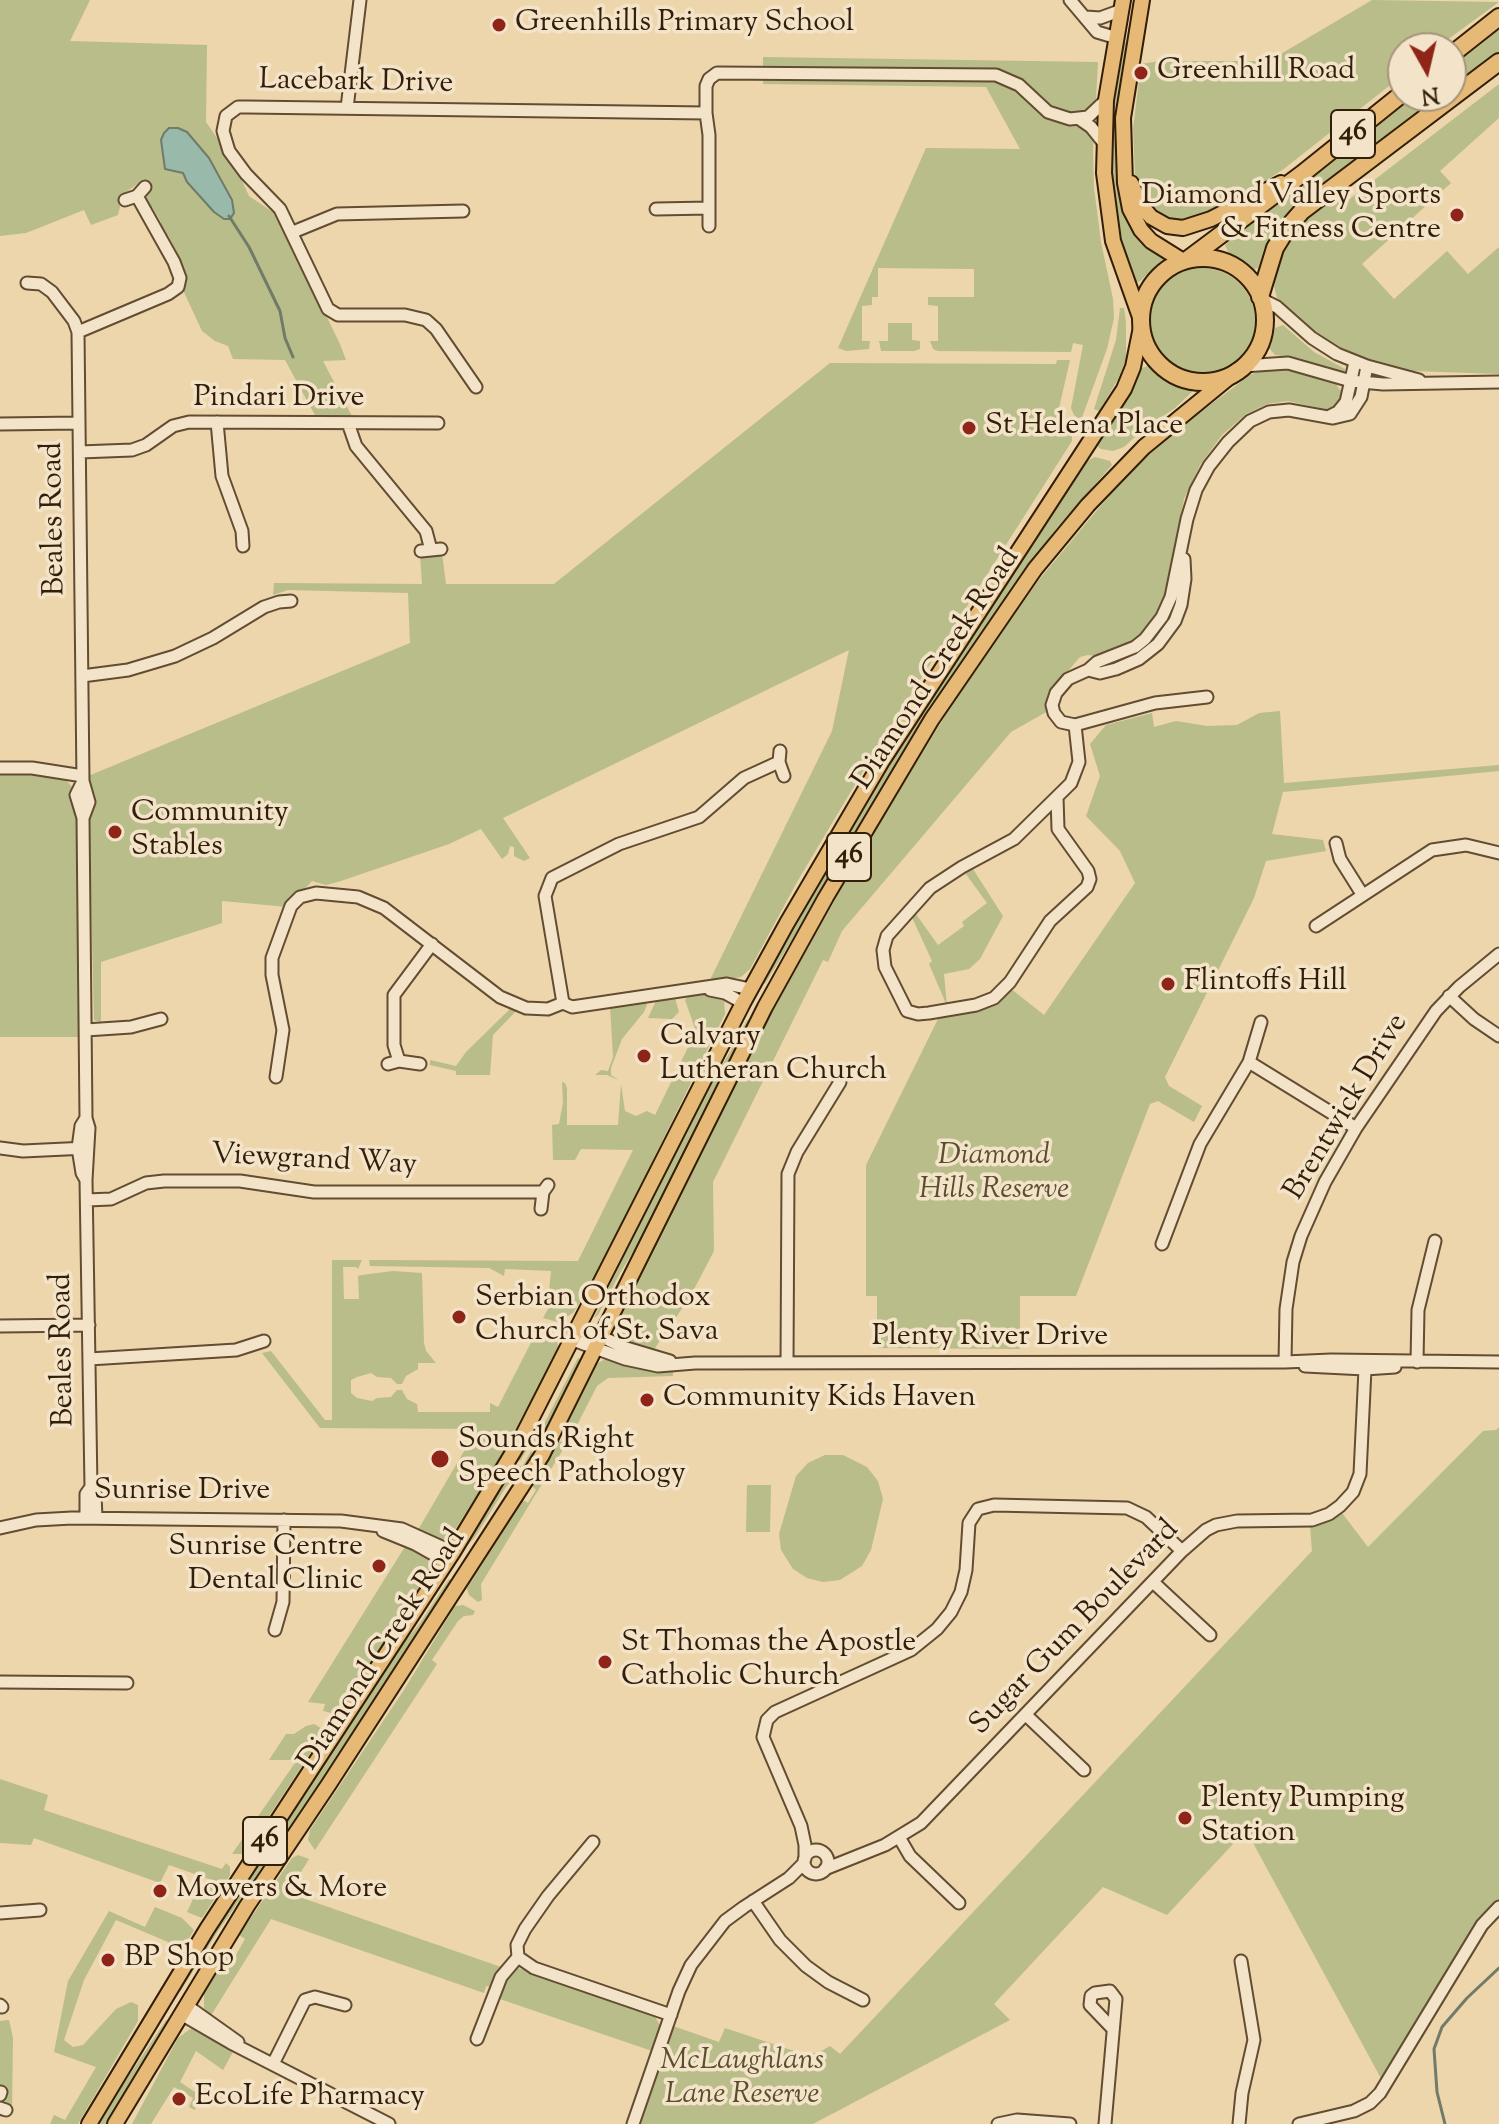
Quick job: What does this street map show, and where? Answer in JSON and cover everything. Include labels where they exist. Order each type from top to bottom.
[{"type":"highway","points":[[1467,42],[1499,17]]},
{"type":"highway","name":"46","points":[[1241,368],[1256,351],[1262,338],[1265,318],[1260,298],[1275,248],[1288,227],[1302,211],[1499,62]]},
{"type":"highway","name":"46","points":[[1141,324],[1144,299],[1165,271],[1185,261],[1302,174],[1387,106]]},
{"type":"highway","points":[[1185,261],[1211,259],[1229,264],[1244,274],[1260,298]]},
{"type":"highway","points":[[1141,324],[1144,341],[1154,359],[1179,377],[1209,381],[1241,368]]},
{"type":"main road","points":[[1142,0],[1123,118],[1124,168],[1130,209],[1151,241],[1185,261]]},
{"type":"main road","points":[[1123,5],[1106,100],[1103,142],[1105,197],[1113,241],[1141,324]]},
{"type":"main road","points":[[1117,38],[1136,33]]},
{"type":"main road","points":[[1124,168],[1147,213],[1162,224],[1183,228],[1211,219],[1302,174]]},
{"type":"main road","name":"Diamond Creek Road","points":[[89,2124],[236,1883],[450,1557],[536,1413],[750,989],[882,761],[1124,389],[1133,367],[1141,324]]},
{"type":"main road","name":"Diamond Creek Road","points":[[115,2124],[247,1906],[542,1455],[765,1007],[913,751],[1035,569],[1088,505],[1138,452],[1241,368]]},
{"type":"main road","points":[[743,1003],[765,1007],[762,997],[750,989]]},
{"type":"main road","name":"Sunrise Drive","points":[[450,1557],[462,1557],[469,1567]]},
{"type":"main road","points":[[164,2000],[183,2009]]},
{"type":"street","points":[[347,108],[360,0]]},
{"type":"street","points":[[1070,0],[1097,32],[1117,38]]},
{"type":"street","points":[[1086,17],[1098,18],[1123,5]]},
{"type":"street","points":[[709,226],[707,82],[712,75],[723,72],[987,74],[1012,80],[1055,116],[1081,120],[1103,142]]},
{"type":"street","points":[[1081,120],[1094,114],[1106,100]]},
{"type":"street","name":"Lacebark Drive","points":[[476,387],[436,329],[426,320],[414,315],[333,313],[275,201],[246,174],[229,151],[223,131],[226,116],[238,107],[706,113]]},
{"type":"street","points":[[27,283],[41,284],[52,292],[74,321],[78,332],[178,287],[180,278],[174,262],[141,191],[125,200]]},
{"type":"street","points":[[656,209],[709,208]]},
{"type":"street","points":[[293,232],[337,214],[463,211]]},
{"type":"street","points":[[1260,298],[1281,310],[1319,343],[1361,364],[1424,381]]},
{"type":"street","name":"Beales Road","points":[[78,332],[83,779],[76,798],[83,818],[86,1118],[81,1126],[82,1173],[86,1180],[87,1200],[89,1325],[91,1487],[86,1494],[91,1518]]},
{"type":"street","points":[[1241,368],[1288,363],[1364,383],[1499,382]]},
{"type":"street","points":[[1328,417],[1338,412],[1346,402],[1351,381],[1361,364]]},
{"type":"street","points":[[1207,697],[1155,703],[1075,725],[1064,724],[1053,709],[1053,700],[1063,684],[1097,662],[1135,647],[1154,629],[1171,597],[1191,505],[1217,455],[1244,426],[1263,414],[1283,409],[1345,417],[1353,411],[1361,397],[1364,383],[1361,364]]},
{"type":"street","name":"Pindari Drive","points":[[80,452],[132,450],[146,445],[173,426],[189,422],[438,423]]},
{"type":"street","points":[[217,422],[222,476],[242,531],[243,546]]},
{"type":"street","points":[[0,424],[79,423]]},
{"type":"street","points":[[348,423],[356,446],[426,531],[431,550]]},
{"type":"street","points":[[82,676],[160,661],[213,638],[264,607],[291,601]]},
{"type":"street","points":[[1057,797],[1058,829],[1088,871],[1090,879],[1087,887],[1050,921],[1006,987],[994,998],[976,1005],[922,1014],[907,1011],[885,967],[884,946],[891,930],[930,888],[954,871],[1014,839],[1071,783],[1078,768],[1075,725]]},
{"type":"street","points":[[750,989],[727,984],[572,1007],[563,1003],[559,994],[545,896],[552,878],[619,844],[699,817],[744,778],[779,757],[784,776]]},
{"type":"street","points":[[0,768],[32,768],[83,779]]},
{"type":"street","points":[[1336,843],[1340,859],[1362,894]]},
{"type":"street","points":[[1316,926],[1432,850],[1466,845],[1499,853]]},
{"type":"street","points":[[276,1077],[283,1030],[272,975],[272,958],[291,906],[300,897],[316,893],[376,903],[508,1002],[539,1009],[563,1003]]},
{"type":"street","points":[[420,1064],[393,1062],[394,995],[432,944]]},
{"type":"street","name":"Brentwick Drive","points":[[1285,1362],[1286,1309],[1293,1262],[1325,1182],[1356,1128],[1414,1041],[1449,996],[1499,954]]},
{"type":"street","points":[[702,989],[720,991],[743,1003]]},
{"type":"street","points":[[1449,996],[1499,1036]]},
{"type":"street","points":[[86,1030],[140,1025],[161,1019]]},
{"type":"street","points":[[1162,1244],[1200,1144],[1249,1062],[1261,1022]]},
{"type":"street","points":[[1249,1062],[1356,1128]]},
{"type":"street","points":[[787,1363],[788,1174],[797,1152],[840,1082]]},
{"type":"street","points":[[0,1148],[23,1151],[82,1148]]},
{"type":"street","name":"Viewgrand Way","points":[[87,1200],[111,1199],[146,1183],[240,1181],[305,1191],[546,1188],[541,1209]]},
{"type":"street","points":[[1417,1362],[1418,1310],[1435,1241]]},
{"type":"street","points":[[0,1326],[89,1325]]},
{"type":"street","name":"Plenty River Drive","points":[[576,1333],[643,1355],[695,1363],[1285,1362],[1315,1368],[1417,1362],[1499,1362]]},
{"type":"street","points":[[89,1359],[236,1350],[264,1341]]},
{"type":"street","name":"Sugar Gum Boulevard","points":[[633,2124],[685,1977],[701,1950],[725,1921],[777,1887],[899,1837],[937,1809],[1194,1539],[1216,1525],[1237,1521],[1312,1520],[1336,1510],[1353,1492],[1360,1474],[1360,1366]]},
{"type":"street","points":[[801,1826],[808,1870],[820,1871],[828,1862],[801,1826],[765,1743],[763,1733],[767,1720],[775,1712],[901,1655],[929,1637],[951,1612],[961,1592],[966,1570],[969,1523],[978,1509],[994,1505],[1127,1508],[1146,1517],[1182,1551]]},
{"type":"street","name":"Sunrise Drive","points":[[0,1528],[36,1520],[91,1518],[341,1521],[400,1533],[450,1557]]},
{"type":"street","points":[[275,1630],[283,1602],[284,1520]]},
{"type":"street","points":[[1153,1582],[1210,1635]]},
{"type":"street","points":[[0,1682],[127,1683]]},
{"type":"street","points":[[1026,1715],[1084,1770]]},
{"type":"street","points":[[899,1837],[910,1856],[959,1903]]},
{"type":"street","points":[[593,1842],[525,1929],[517,1945],[518,1957],[528,1966],[671,2015]]},
{"type":"street","name":"Sugar Gum Boulevard","points":[[824,1854],[872,1850]]},
{"type":"street","points":[[805,1861],[812,1851],[824,1854]]},
{"type":"street","name":"Sugar Gum Boulevard","points":[[777,1887],[805,1861]]},
{"type":"street","points":[[753,1901],[780,1940],[806,1966],[828,1982],[863,2000]]},
{"type":"street","points":[[1299,2124],[1354,2111],[1370,2103],[1380,2093],[1482,1925],[1499,1907]]},
{"type":"street","points":[[0,1913],[40,1910]]},
{"type":"street","points":[[477,2039],[501,1977],[518,1957]]},
{"type":"street","points":[[1239,2124],[1242,2093],[1254,2040],[1241,1961]]},
{"type":"street","points":[[273,2064],[305,2000],[315,1997],[345,2005]]},
{"type":"street","points":[[183,2009],[254,2055],[389,2124]]},
{"type":"street","points":[[1105,2124],[1113,2029]]},
{"type":"street","points":[[998,2124],[1017,2120],[1070,2124]]},
{"type":"green space","points":[[0,0],[90,0],[70,41],[207,45],[206,122],[233,161],[249,196],[277,215],[346,360],[323,361],[353,418],[316,417],[285,360],[233,359],[228,346],[202,331],[183,290],[186,280],[179,264],[181,260],[168,235],[164,235],[159,226],[161,222],[152,207],[148,207],[146,198],[151,189],[144,179],[118,198],[118,215],[91,225],[84,210],[26,233],[0,236]]},
{"type":"green space","points":[[1372,0],[1499,2],[1458,32],[1387,32],[1387,88],[1285,168],[1206,218],[1175,223],[1155,214],[1138,191],[1135,174],[1133,129],[1141,64],[1160,61],[1269,61]]},
{"type":"green space","points":[[1499,30],[1499,52],[1467,76],[1467,55]]},
{"type":"green space","points":[[1130,37],[1119,177],[1165,258],[1139,282],[1132,281],[1124,260],[1110,177],[1110,117],[1121,47]]},
{"type":"green space","points":[[763,57],[1098,62],[1094,188],[1114,318],[1107,349],[1081,420],[1071,408],[1083,345],[1073,343],[1071,352],[933,349],[930,341],[938,341],[938,306],[928,305],[928,297],[974,297],[974,269],[878,268],[878,297],[872,297],[872,305],[862,306],[862,341],[870,341],[869,349],[846,351],[838,348],[926,148],[1020,149],[986,87],[763,84]]},
{"type":"green space","points":[[1499,84],[1499,118],[1440,171],[1451,183],[1362,264],[1394,299],[1447,251],[1468,274],[1499,247],[1499,374],[1411,371],[1376,363],[1337,346],[1296,318],[1277,298],[1274,286],[1282,254],[1301,224],[1336,196],[1343,204],[1463,112],[1467,112],[1467,109]]},
{"type":"green space","points":[[1395,112],[1419,112],[1307,195],[1276,228],[1258,268],[1252,270],[1228,252],[1225,245]]},
{"type":"green space","points":[[1202,268],[1222,272],[1239,284],[1251,301],[1255,321],[1251,341],[1239,358],[1222,370],[1202,374],[1182,370],[1165,358],[1153,341],[1149,321],[1153,301],[1165,284],[1182,272]]},
{"type":"green space","points":[[1120,308],[1124,308],[1126,323],[1126,359],[1099,411],[1094,409],[1116,340]]},
{"type":"green space","points":[[888,323],[912,323],[912,340],[920,341],[920,349],[881,351],[879,341],[888,341]]},
{"type":"green space","points":[[1283,325],[1314,352],[1345,369],[1344,373],[1275,355],[1269,348],[1275,328]]},
{"type":"green space","points":[[1057,360],[1070,360],[1059,408],[1063,423],[1072,434],[1072,441],[878,746],[797,882],[750,969],[741,977],[709,982],[832,731],[849,650],[503,818],[530,858],[524,861],[514,856],[514,847],[510,846],[508,854],[502,859],[481,829],[449,844],[341,881],[326,885],[312,881],[288,907],[222,901],[222,923],[101,962],[101,1022],[94,1020],[88,776],[410,643],[408,593],[288,590],[273,595],[274,583],[422,584],[420,555],[442,553],[446,584],[554,584],[830,363],[1056,364]]},
{"type":"green space","points":[[1150,365],[1164,377],[1190,388],[1192,392],[1124,447],[1113,451],[1101,449],[1097,446],[1131,393],[1142,368]]},
{"type":"green space","points":[[1264,368],[1295,370],[1335,383],[1341,391],[1341,399],[1337,406],[1329,410],[1288,401],[1267,404],[1246,414],[1222,435],[1200,465],[1184,499],[1166,600],[1149,628],[1131,644],[1100,656],[1080,657],[1050,692],[1048,711],[1011,732],[842,931],[828,962],[823,960],[713,1182],[714,1251],[690,1297],[653,1351],[623,1340],[617,1329],[619,1321],[753,1046],[868,841],[953,703],[1038,581],[1128,473],[1185,424]]},
{"type":"green space","points":[[1095,457],[1110,461],[1112,465],[1056,529],[999,609],[924,723],[765,984],[761,982],[851,821],[1009,576],[1087,461]]},
{"type":"green space","name":"Diamond Hills Reserve","points":[[1280,711],[1284,783],[1499,765],[1499,771],[1283,792],[1272,834],[1323,840],[1326,851],[1266,861],[1254,898],[1165,1077],[1169,1086],[1202,1106],[1194,1122],[1158,1101],[1150,1104],[1076,1296],[1020,1296],[1020,1349],[877,1348],[877,1296],[866,1296],[866,1165],[940,1015],[1010,988],[1044,1015],[1135,883],[1120,851],[1086,816],[1100,776],[1090,744],[1106,725],[1152,713],[1154,727],[1176,721],[1207,726],[1237,725],[1259,713]]},
{"type":"green space","points":[[0,772],[31,773],[66,780],[73,788],[78,814],[80,1037],[0,1037]]},
{"type":"green space","points":[[971,866],[1003,916],[980,959],[969,969],[944,974],[947,1006],[929,964],[932,961],[910,913],[913,910],[938,945],[964,926],[962,922],[987,903],[963,870]]},
{"type":"green space","points":[[710,993],[724,999],[725,1014],[590,1287],[573,1313],[558,1322],[543,1318],[555,1296],[549,1292],[551,1271],[505,1269],[504,1276],[489,1268],[370,1266],[369,1260],[578,1261],[633,1150],[581,1149],[575,1160],[553,1160],[552,1125],[559,1124],[563,1103],[562,1082],[567,1088],[567,1125],[618,1125],[621,1084],[625,1111],[636,1116],[647,1111],[655,1115],[696,1031],[685,1000],[688,996]]},
{"type":"green space","points":[[675,998],[679,1012],[672,1019],[648,1018],[656,1001]]},
{"type":"green space","points":[[645,1002],[644,1012],[622,1039],[611,1068],[611,1075],[618,1080],[607,1075],[595,1075],[601,1070],[608,1071],[613,1057],[610,1005]]},
{"type":"green space","points":[[512,1007],[518,1009],[493,1035],[490,1075],[456,1075],[456,1071],[430,1065],[430,1060],[456,1066]]},
{"type":"green space","points":[[747,1020],[751,1022],[648,1227],[594,1318],[670,1159]]},
{"type":"green space","points":[[332,1260],[362,1260],[358,1269],[343,1267],[344,1299],[359,1299],[358,1276],[393,1271],[422,1273],[424,1343],[426,1351],[436,1363],[418,1363],[418,1369],[406,1376],[402,1384],[371,1373],[357,1377],[351,1380],[351,1393],[357,1398],[372,1401],[391,1397],[397,1390],[402,1390],[407,1399],[417,1404],[418,1412],[490,1412],[490,1403],[498,1407],[538,1329],[557,1342],[559,1349],[521,1423],[455,1530],[446,1539],[418,1530],[477,1429],[320,1428],[262,1353],[271,1351],[325,1420],[332,1420]]},
{"type":"green space","points":[[609,1357],[657,1370],[673,1371],[673,1376],[608,1378],[597,1386],[573,1433],[567,1425],[598,1363]]},
{"type":"green space","points":[[578,1358],[583,1360],[536,1449],[530,1445],[518,1460],[545,1422]]},
{"type":"green space","name":"McLaughlans Lane Reserve","points":[[1499,1427],[1499,1902],[1481,1919],[1395,2062],[1391,2062],[1393,2066],[1383,2082],[1246,1830],[1167,1915],[1103,1887],[994,2004],[1010,2020],[813,2124],[640,2124],[673,2026],[719,2042],[725,2028],[800,2053],[818,2053],[830,2046],[840,2054],[1312,1551],[1310,1525],[1325,1522],[1342,1513],[1368,1547],[1483,1431]]},
{"type":"green space","points":[[558,1441],[567,1443],[481,1584],[482,1600],[478,1602],[469,1595],[467,1588],[523,1500],[528,1503],[536,1490],[532,1486]]},
{"type":"green space","points":[[531,1451],[529,1461],[506,1487],[475,1537],[468,1545],[465,1543],[515,1464],[522,1467]]},
{"type":"green space","points":[[825,1455],[843,1455],[867,1467],[878,1481],[883,1499],[871,1550],[862,1566],[840,1580],[823,1582],[807,1578],[793,1569],[781,1550],[779,1534],[796,1476],[808,1463]]},
{"type":"green space","points":[[747,1485],[771,1485],[770,1532],[746,1532]]},
{"type":"green space","points":[[406,1545],[426,1555],[430,1564],[428,1572],[349,1699],[336,1714],[323,1711],[325,1704],[308,1702]]},
{"type":"green space","points":[[449,1579],[453,1581],[343,1753],[218,1931],[181,1991],[177,1989],[389,1661],[420,1623]]},
{"type":"green space","points":[[463,1605],[475,1611],[473,1615],[464,1616],[458,1621],[432,1660],[437,1664],[315,1850],[308,1840],[310,1830],[404,1690],[455,1606]]},
{"type":"green space","points":[[314,1724],[321,1728],[323,1734],[244,1854],[232,1854],[297,1760],[269,1760],[286,1734],[294,1734]]},
{"type":"green space","points":[[0,1779],[48,1795],[44,1810],[222,1869],[226,1863],[230,1867],[230,1875],[202,1918],[187,1912],[195,1895],[207,1899],[210,1893],[206,1891],[212,1880],[169,1865],[160,1883],[34,1838],[31,1845],[0,1843]]},
{"type":"green space","points":[[298,1855],[309,1859],[288,1893],[501,1967],[491,1987],[486,1986],[484,1993],[271,1919],[210,2017],[204,2008],[204,1994],[230,1952],[236,1955],[245,1939],[239,1935],[292,1858]]},
{"type":"green space","points":[[155,1907],[182,1918],[194,1930],[184,1947],[167,1946],[168,1942],[116,1920],[84,1980],[64,2040],[73,2047],[83,2045],[116,2009],[131,2002],[138,2005],[138,2021],[78,2124],[50,2124],[54,2115],[65,2120],[96,2067],[54,2052],[68,1981],[109,1911],[145,1927]]},
{"type":"green space","points":[[518,1968],[654,2015],[660,2025],[652,2051],[497,1998],[505,1977],[511,1969]]},
{"type":"green space","points":[[9,2020],[13,2038],[12,2109],[0,2090],[0,2021]]},
{"type":"green space","points":[[166,2020],[169,2021],[108,2124],[97,2124]]},
{"type":"green space","points":[[190,2029],[202,2031],[234,2050],[223,2070],[196,2051],[180,2082],[198,2094],[205,2088],[195,2110],[189,2107],[193,2098],[174,2087],[151,2124],[132,2124],[178,2038]]},
{"type":"shaded area","points":[[169,128],[187,132],[209,158],[232,200],[234,213],[230,219],[224,219],[214,212],[187,182],[183,173],[165,169],[161,140]]},
{"type":"waterway","points":[[229,216],[249,247],[280,311],[285,338],[293,357]]},
{"type":"waterway","points":[[1445,2124],[1437,2092],[1434,2049],[1442,2027],[1499,1968]]},
{"type":"place","name":"Greenhills Primary School","points":[[499,25]]},
{"type":"place","name":"Greenhill Road","points":[[1141,73]]},
{"type":"place","name":"Diamond Valley Sports & Fitness Centre","points":[[1457,215]]},
{"type":"place","name":"St Helena Place","points":[[969,428]]},
{"type":"place","name":"Community Stables","points":[[115,832]]},
{"type":"place","name":"Flintoffs Hill","points":[[1168,984]]},
{"type":"place","name":"Calvary Lutheran Church","points":[[644,1056]]},
{"type":"place","name":"Serbian Orthodox Church of St. Sava","points":[[459,1317]]},
{"type":"place","name":"Community Kids Haven","points":[[647,1400]]},
{"type":"place","name":"Sounds Right Speech Pathology","points":[[440,1459]]},
{"type":"place","name":"Sunrise Centre Dental Clinic","points":[[379,1566]]},
{"type":"place","name":"St Thomas the Apostle Catholic Church","points":[[605,1662]]},
{"type":"place","name":"Plenty Pumping Station","points":[[1185,1818]]},
{"type":"place","name":"Mowers & More","points":[[160,1891]]},
{"type":"place","name":"BP Shop","points":[[108,1960]]},
{"type":"place","name":"EcoLife Pharmacy","points":[[179,2099]]}]
